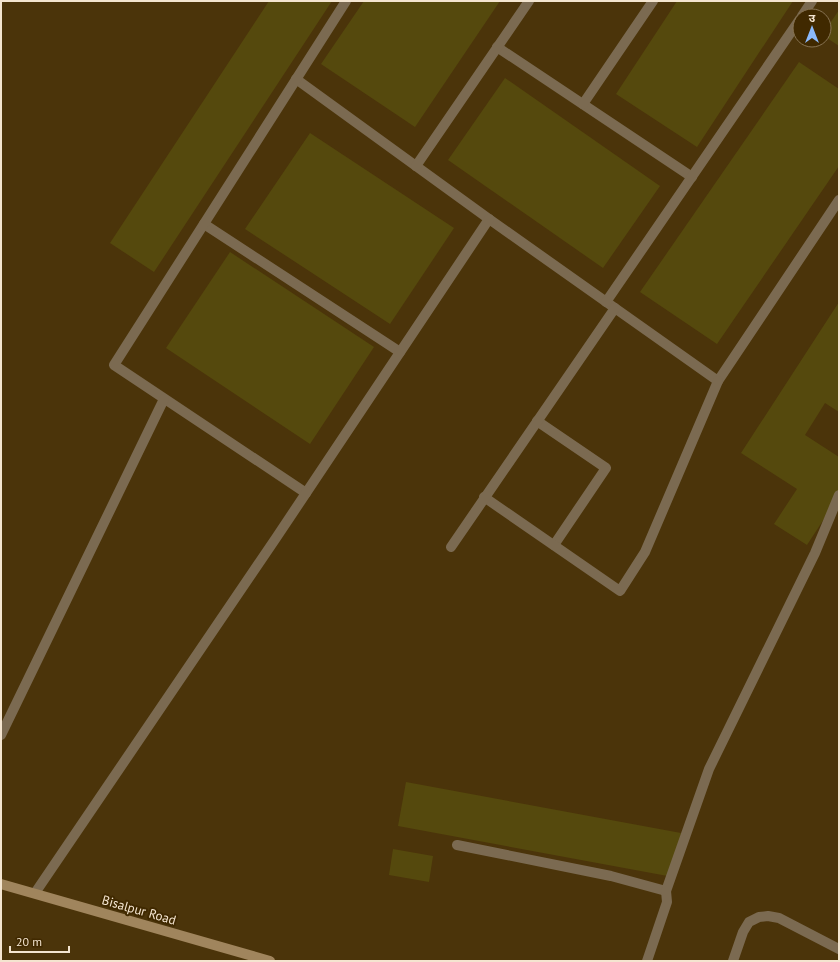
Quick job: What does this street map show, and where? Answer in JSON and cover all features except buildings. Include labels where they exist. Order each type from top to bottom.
[{"type":"main road","name":"Bisalpur Road","points":[[1,884],[247,958],[270,961]]},
{"type":"street","points":[[306,493],[114,365],[346,1]]},
{"type":"street","points":[[416,166],[529,1]]},
{"type":"street","points":[[583,104],[652,1]]},
{"type":"street","points":[[450,547],[537,421],[692,177],[792,31]]},
{"type":"street","points":[[497,47],[692,177]]},
{"type":"street","points":[[296,79],[489,220],[718,381]]},
{"type":"street","points":[[484,497],[620,591],[645,552],[718,381],[839,200]]},
{"type":"street","points":[[35,893],[489,220]]},
{"type":"street","points":[[204,224],[400,352]]},
{"type":"street","points":[[1,735],[164,399]]},
{"type":"street","points":[[537,421],[606,468],[554,545]]},
{"type":"street","points":[[647,961],[667,902],[666,891],[709,769],[815,553],[839,495]]},
{"type":"street","points":[[457,845],[611,876],[666,891]]},
{"type":"street","points":[[733,961],[743,932],[749,922],[759,917],[768,916],[779,918],[839,949]]}]
